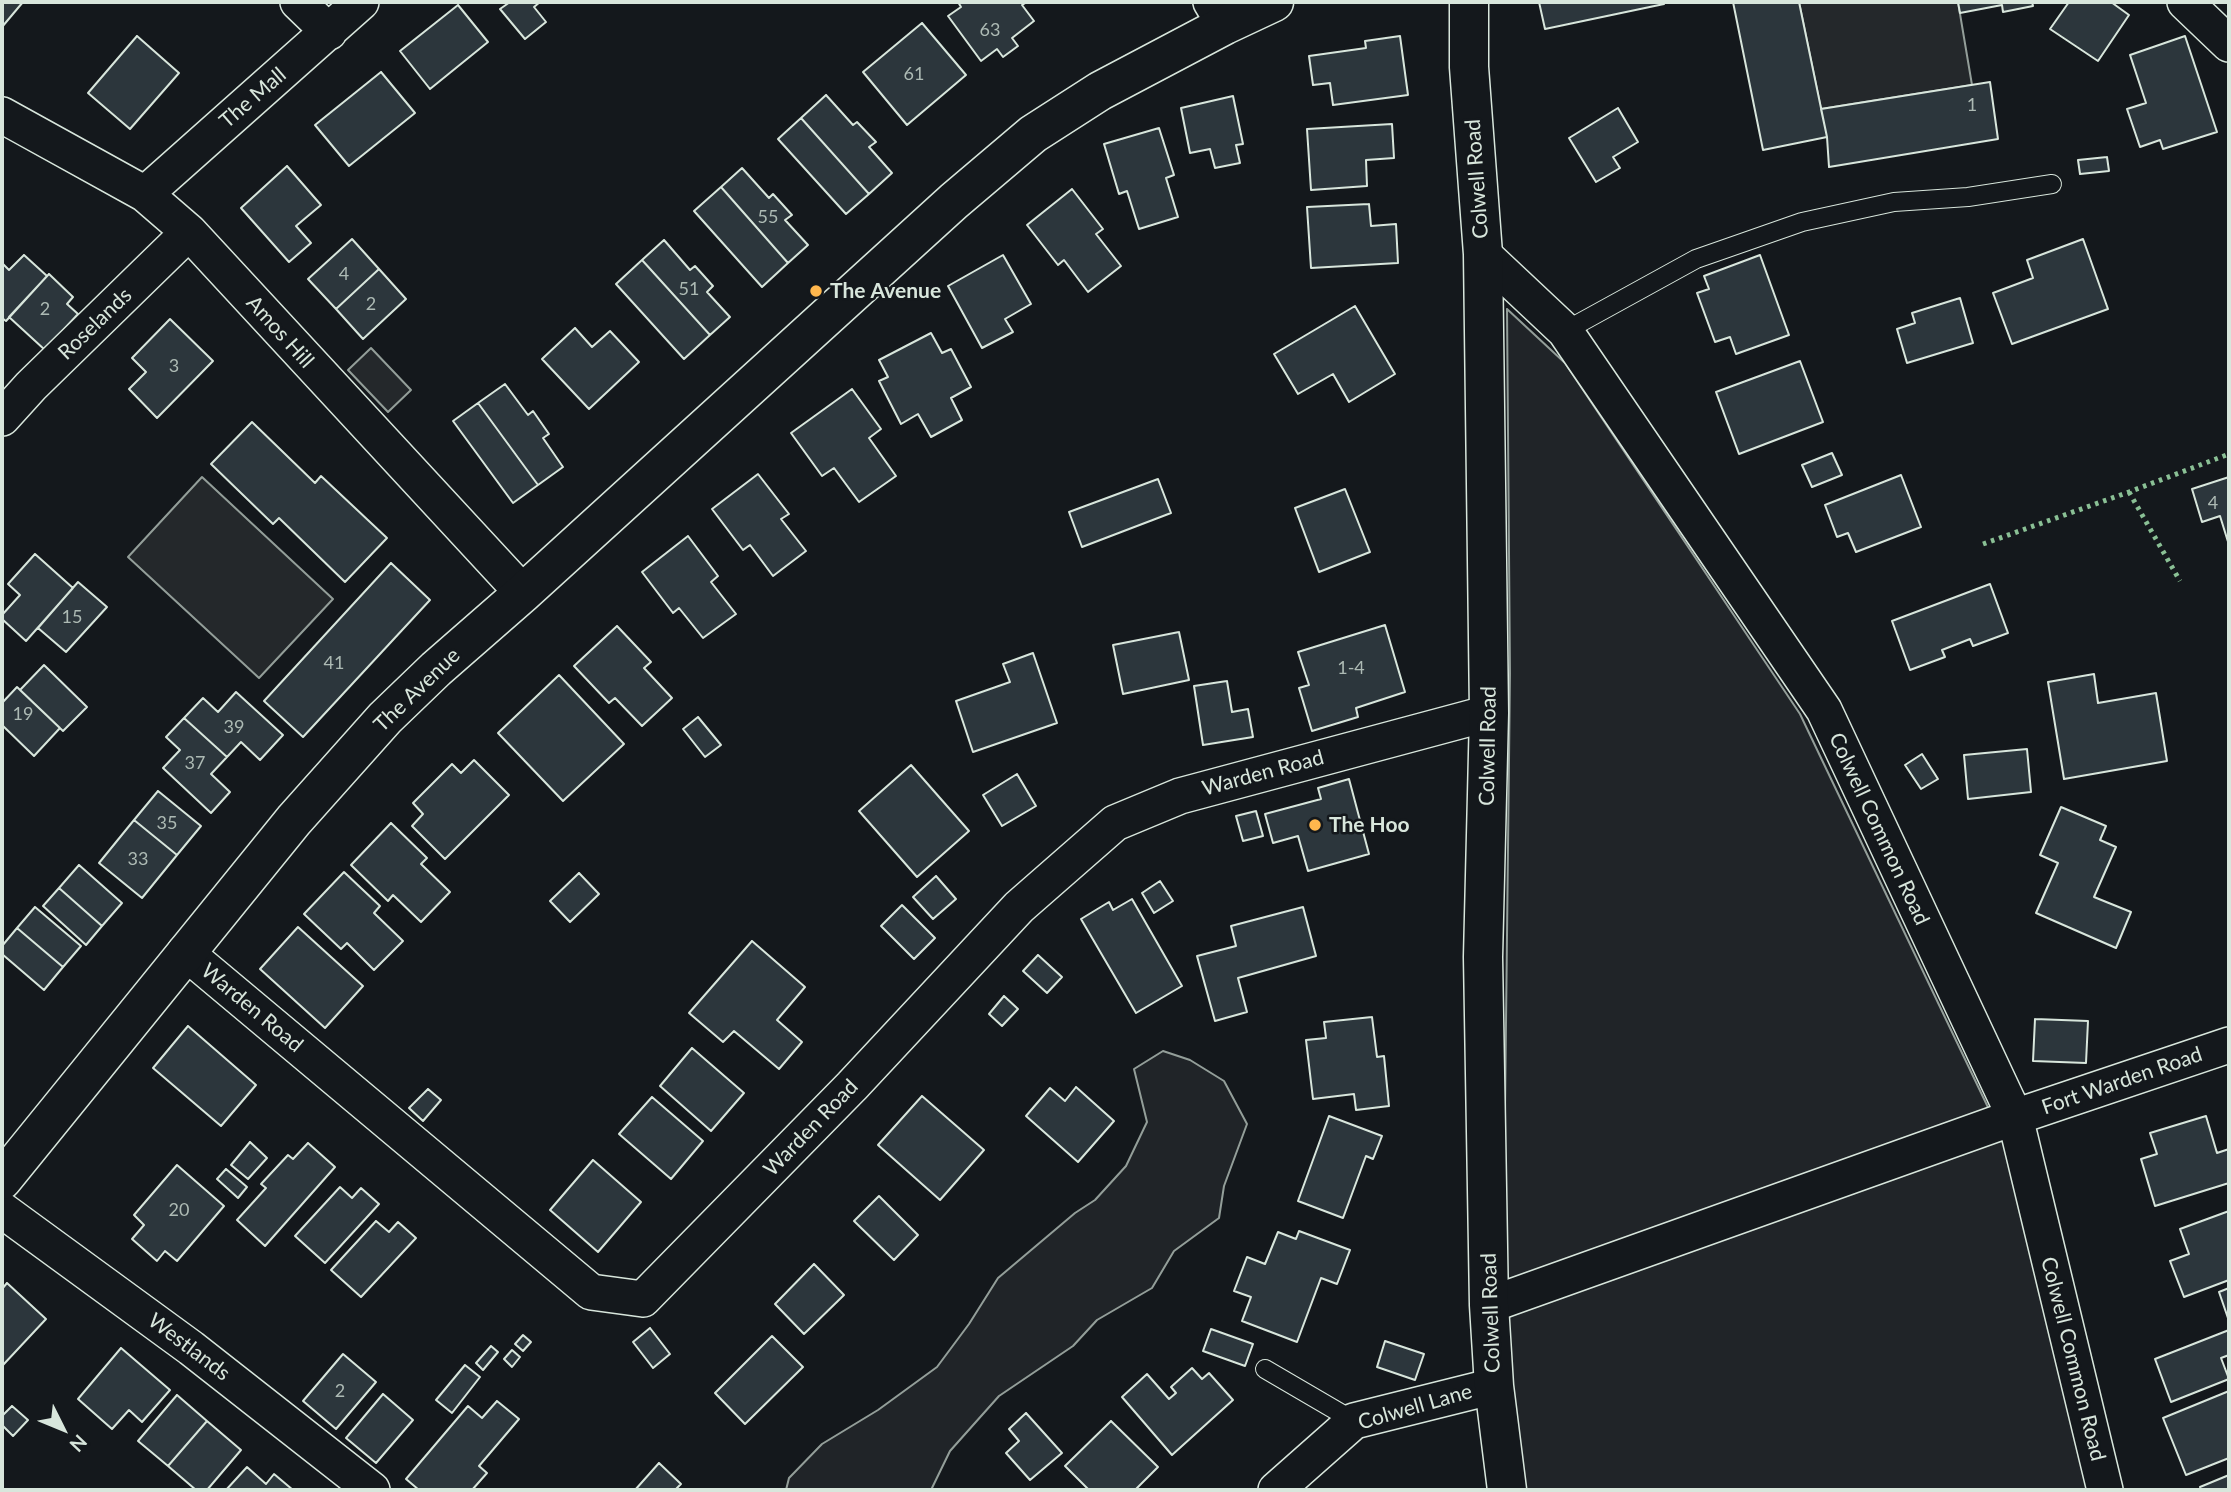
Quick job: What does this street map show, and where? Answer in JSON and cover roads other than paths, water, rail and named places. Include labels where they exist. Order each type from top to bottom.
[{"type":"main road","name":"The Avenue","points":[[2,1180],[293,820],[385,718],[436,669],[954,201],[1033,134],[1218,13],[1274,2]]},
{"type":"main road","name":"Colwell Road","points":[[1469,2],[1469,67],[1483,254],[1489,713],[1483,957],[1489,1305],[1494,1386],[1507,1490]]},
{"type":"street","points":[[298,2],[329,32]]},
{"type":"street","name":"The Mall","points":[[145,194],[360,2]]},
{"type":"street","points":[[2185,2],[2229,44]]},
{"type":"street","name":"Amos Hill","points":[[2,115],[145,194],[189,232],[523,593]]},
{"type":"street","name":"Roselands","points":[[2,418],[189,232]]},
{"type":"street","name":"Colwell Common Road","points":[[1483,254],[1565,331],[1824,710],[2015,1117],[2105,1490]]},
{"type":"street","name":"Warden Road","points":[[185,952],[591,1292],[643,1299],[852,1086],[1019,907],[1115,823],[1180,796],[1489,713]]},
{"type":"street","name":"Fort Warden Road","points":[[1489,1305],[2015,1117],[2229,1045]]},
{"type":"street","name":"Westlands","points":[[2,1210],[191,1348],[372,1490]]},
{"type":"street","name":"Colwell Lane","points":[[1276,1490],[1354,1420],[1494,1386]]},
{"type":"lane","points":[[1565,331],[1696,259],[1802,222],[1894,202],[1968,197],[2052,184]]},
{"type":"lane","points":[[1265,1369],[1354,1420]]},
{"type":"place","name":"The Avenue","points":[[816,291]]},
{"type":"place","name":"The Hoo","points":[[1315,825]]}]
